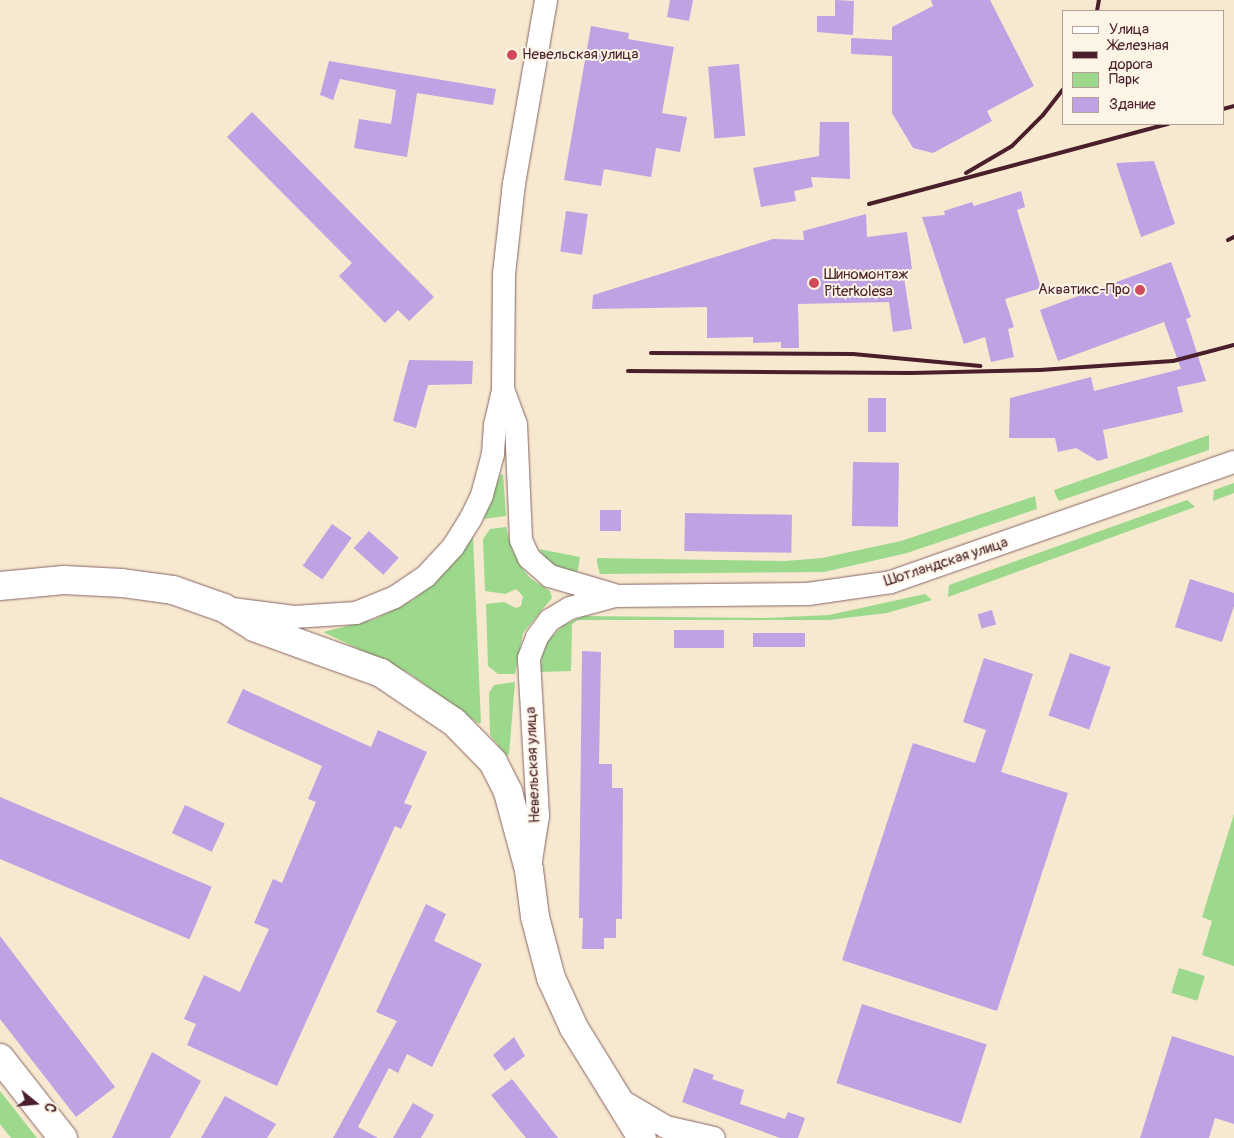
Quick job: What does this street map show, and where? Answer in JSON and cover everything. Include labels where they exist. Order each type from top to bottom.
[{"type":"main road","points":[[0,586],[64,580],[122,582],[173,590],[224,608],[254,627],[381,672],[454,722],[493,762],[508,792],[529,870]]},
{"type":"main road","name":"Невельская улица","points":[[529,870],[536,925],[550,978],[574,1028],[642,1138]]},
{"type":"main road","points":[[0,1058],[63,1138]]},
{"type":"street","points":[[224,608],[294,617],[356,613],[396,597],[426,576],[453,547],[482,495],[493,454],[495,425],[503,389],[504,274],[514,184],[546,0]]},
{"type":"street","points":[[503,389],[516,424],[520,540],[529,558],[550,576],[614,596]]},
{"type":"street","name":"Шотландская улица","points":[[614,596],[808,594],[891,582],[1234,462]]},
{"type":"street","name":"Невельская улица","points":[[529,870],[538,816],[529,658],[537,637],[550,620],[570,608],[614,596]]},
{"type":"street","points":[[617,1098],[666,1127],[714,1138]]},
{"type":"green space","points":[[1209,435],[1209,450],[1059,501],[1056,496],[1054,490]]},
{"type":"green space","points":[[503,474],[506,516],[484,519],[500,475]]},
{"type":"green space","points":[[1234,483],[1234,493],[1213,501],[1214,490]]},
{"type":"green space","points":[[1035,496],[1037,509],[907,553],[824,572],[600,574],[597,563],[597,558],[785,561],[822,558],[901,541]]},
{"type":"green space","points":[[1187,500],[1195,507],[948,597],[949,585]]},
{"type":"green space","points":[[506,527],[512,549],[522,568],[530,578],[550,591],[552,598],[523,633],[515,674],[498,674],[488,666],[486,604],[504,602],[516,608],[521,606],[523,596],[516,589],[505,594],[485,591],[483,539],[490,529]]},
{"type":"green space","points":[[473,537],[481,722],[479,724],[409,673],[323,632],[375,619],[413,600],[447,570]]},
{"type":"green space","points":[[539,549],[580,557],[578,569],[576,572],[559,568],[547,561]]},
{"type":"green space","points":[[925,594],[932,600],[887,613],[829,620],[578,620],[572,624],[571,671],[540,672],[542,656],[548,640],[564,625],[583,616],[765,618],[829,615]]},
{"type":"green space","points":[[515,682],[509,754],[507,756],[490,735],[489,693],[494,685]]},
{"type":"green space","points":[[1234,814],[1234,966],[1202,955],[1212,921],[1202,917]]},
{"type":"green space","points":[[1179,968],[1205,976],[1197,1001],[1171,993]]},
{"type":"green space","points":[[0,1091],[37,1138],[11,1138],[0,1124]]},
{"type":"building","points":[[670,0],[693,0],[689,21],[667,17]]},
{"type":"building","points":[[835,0],[854,1],[853,35],[817,32],[817,16],[835,16]]},
{"type":"building","points":[[931,0],[990,0],[1034,86],[987,111],[992,121],[933,153],[913,148],[892,113],[892,56],[851,54],[851,38],[892,40],[892,27],[933,6]]},
{"type":"building","points":[[591,26],[629,33],[628,39],[674,47],[662,113],[687,117],[680,152],[656,148],[651,177],[604,169],[601,186],[564,180]]},
{"type":"building","points":[[329,61],[496,89],[493,105],[417,93],[407,157],[354,148],[359,119],[391,124],[396,90],[340,79],[333,100],[320,95]]},
{"type":"building","points":[[739,64],[745,136],[714,138],[708,67]]},
{"type":"building","points":[[252,112],[434,297],[409,321],[398,310],[385,323],[339,276],[352,263],[227,137]]},
{"type":"building","points":[[820,122],[849,122],[850,179],[811,177],[813,187],[794,191],[796,201],[761,207],[753,168],[819,156]]},
{"type":"building","points":[[1154,161],[1175,224],[1141,237],[1116,163]]},
{"type":"building","points":[[1021,191],[1025,207],[1017,210],[1041,288],[1005,299],[1014,327],[1008,329],[1014,357],[991,362],[985,337],[964,344],[922,217],[945,215],[944,211],[972,202],[974,206]]},
{"type":"building","points":[[566,211],[588,214],[582,255],[560,252]]},
{"type":"building","points":[[866,214],[867,237],[907,232],[912,269],[903,271],[912,329],[893,332],[889,302],[798,304],[799,348],[781,348],[781,342],[753,343],[753,337],[707,338],[707,307],[592,309],[593,295],[773,239],[804,240],[803,231]]},
{"type":"building","points":[[1171,262],[1191,317],[1186,319],[1206,381],[1177,387],[1183,412],[1103,430],[1108,458],[1098,461],[1076,448],[1058,452],[1055,438],[1009,438],[1010,398],[1091,377],[1094,391],[1181,369],[1164,322],[1058,361],[1040,310]]},
{"type":"building","points":[[409,360],[473,361],[472,384],[428,385],[416,428],[393,421]]},
{"type":"building","points":[[868,398],[886,398],[886,432],[868,432]]},
{"type":"building","points":[[853,462],[899,463],[898,527],[852,526]]},
{"type":"building","points":[[600,510],[621,510],[621,531],[600,531]]},
{"type":"building","points":[[685,513],[792,515],[791,553],[684,551]]},
{"type":"building","points":[[332,524],[352,538],[322,580],[303,566]]},
{"type":"building","points":[[369,531],[399,558],[383,575],[354,548]]},
{"type":"building","points":[[1190,579],[1234,593],[1234,606],[1222,642],[1175,627]]},
{"type":"building","points":[[992,610],[996,624],[982,629],[978,614]]},
{"type":"building","points":[[674,630],[724,630],[724,648],[674,648]]},
{"type":"building","points":[[753,633],[805,633],[805,647],[753,647]]},
{"type":"building","points":[[582,651],[601,652],[599,764],[612,764],[612,788],[623,788],[622,919],[616,919],[616,938],[604,938],[604,949],[582,949],[583,918],[579,918]]},
{"type":"building","points":[[1070,653],[1111,667],[1089,729],[1049,715]]},
{"type":"building","points":[[984,658],[1033,674],[1001,772],[1068,793],[997,1011],[842,960],[913,743],[975,763],[986,730],[963,722]]},
{"type":"building","points":[[243,689],[371,747],[378,730],[427,752],[404,803],[412,806],[401,829],[395,826],[277,1086],[187,1045],[196,1024],[184,1019],[204,975],[240,992],[269,929],[254,923],[273,879],[282,883],[316,802],[308,799],[322,766],[227,723]]},
{"type":"building","points":[[0,797],[212,887],[189,939],[0,859]]},
{"type":"building","points":[[185,805],[225,824],[212,852],[172,833]]},
{"type":"building","points":[[426,904],[446,914],[434,941],[482,964],[432,1067],[407,1054],[398,1073],[389,1068],[358,1127],[378,1138],[333,1138],[397,1021],[376,1012]]},
{"type":"building","points":[[0,936],[115,1087],[76,1117],[0,1019]]},
{"type":"building","points":[[862,1004],[987,1044],[961,1123],[836,1083]]},
{"type":"building","points":[[1172,1036],[1234,1056],[1234,1124],[1215,1118],[1209,1138],[1140,1138]]},
{"type":"building","points":[[514,1037],[525,1056],[505,1071],[493,1055]]},
{"type":"building","points":[[152,1052],[201,1081],[170,1138],[112,1138]]},
{"type":"building","points":[[694,1068],[714,1075],[712,1079],[744,1090],[740,1104],[785,1119],[788,1112],[805,1118],[798,1138],[780,1138],[682,1102]]},
{"type":"building","points":[[512,1079],[558,1138],[526,1138],[491,1095]]},
{"type":"building","points":[[225,1096],[276,1124],[267,1138],[201,1138]]},
{"type":"building","points":[[413,1103],[434,1115],[421,1138],[393,1138]]},
{"type":"railway","points":[[1097,10],[1099,0]]},
{"type":"railway","points":[[966,173],[1012,146],[1043,115],[1062,90]]},
{"type":"railway","points":[[1224,109],[1234,106]]},
{"type":"railway","points":[[869,204],[1164,125]]},
{"type":"railway","points":[[1228,240],[1234,237]]},
{"type":"railway","points":[[628,371],[911,373],[1040,370],[1173,361],[1234,345]]},
{"type":"railway","points":[[651,353],[853,354],[980,366]]},
{"type":"place","name":"Невельская улица","points":[[512,55]]},
{"type":"place","name":"Шиномонтаж Piterkolesa","points":[[814,283]]},
{"type":"place","name":"Акватикс-Про","points":[[1140,290]]}]
